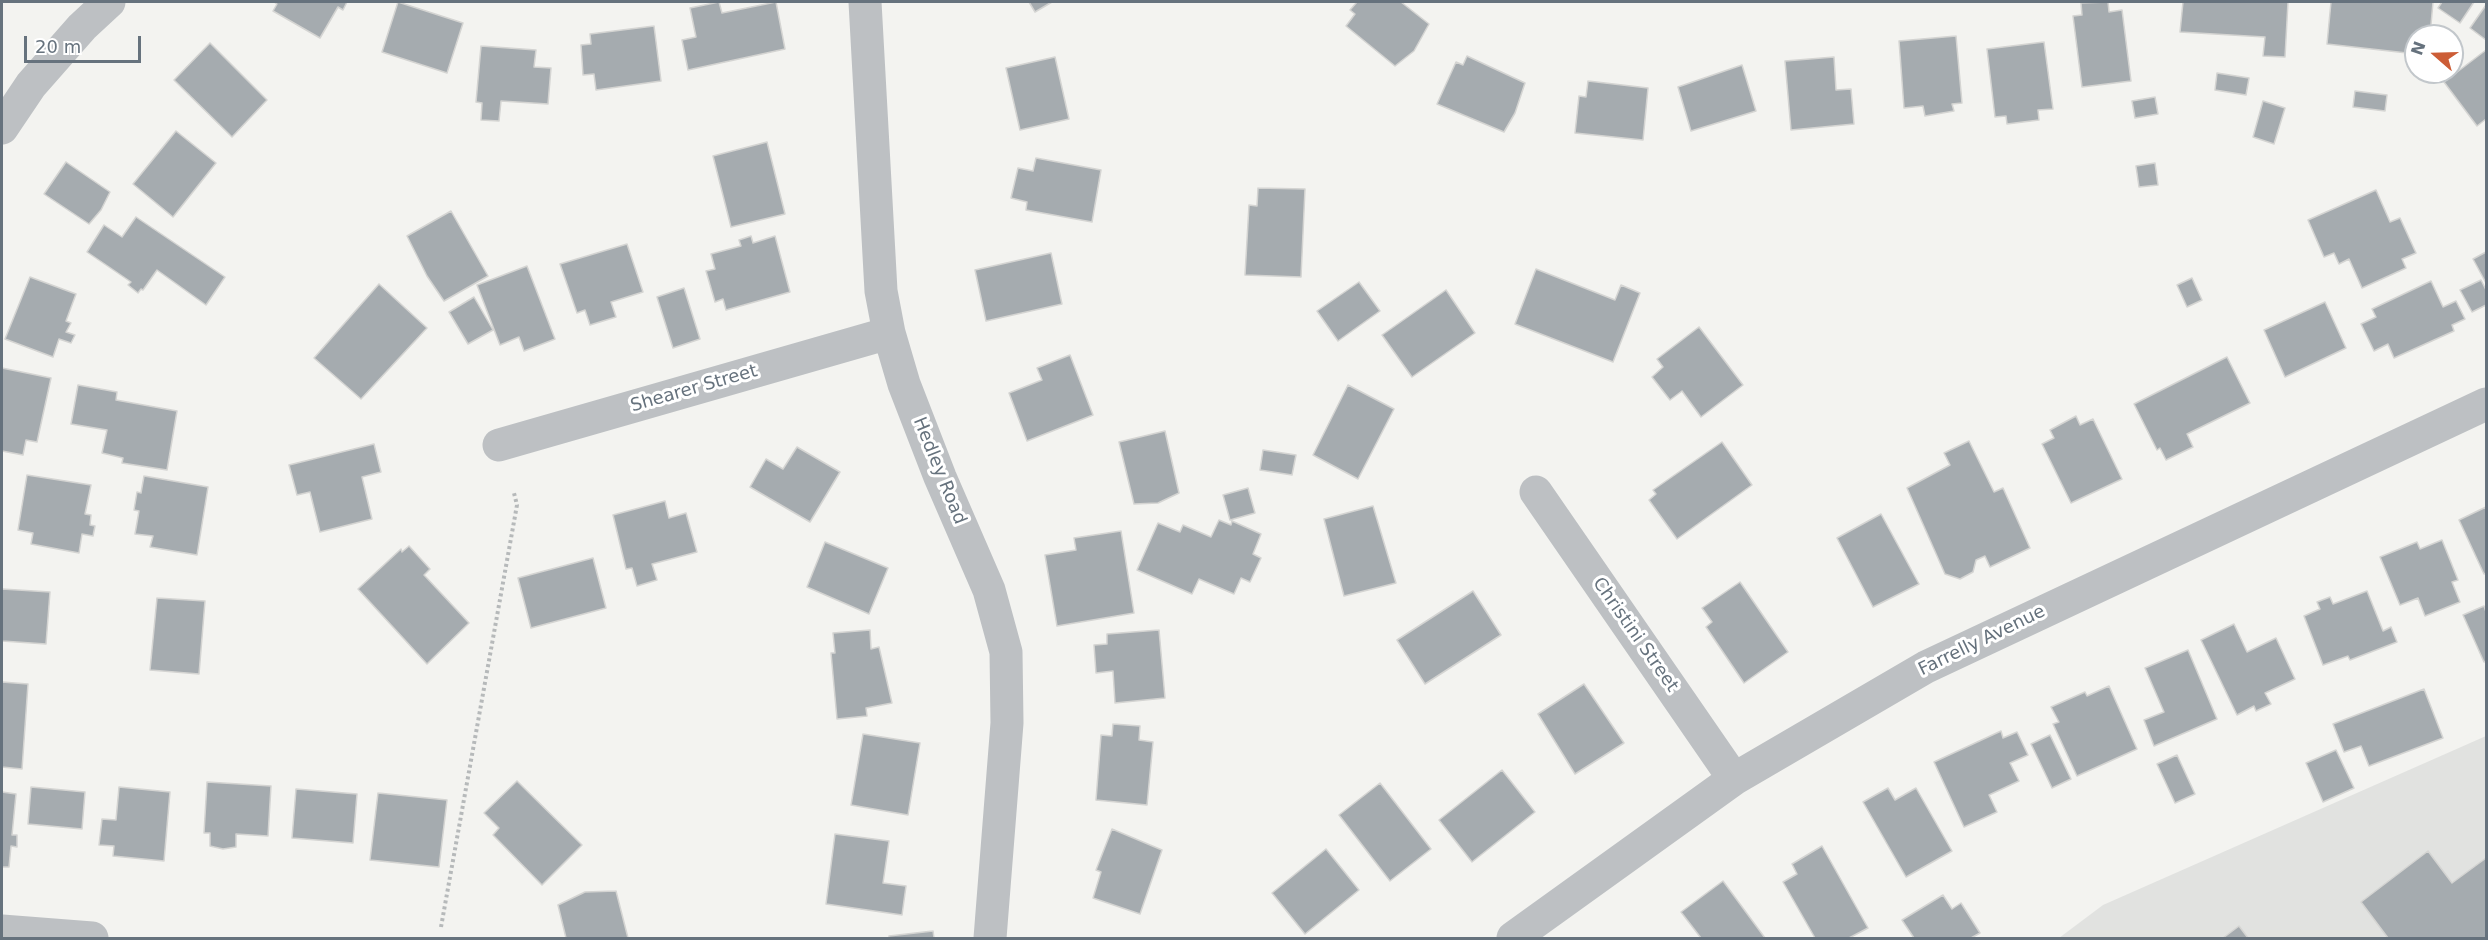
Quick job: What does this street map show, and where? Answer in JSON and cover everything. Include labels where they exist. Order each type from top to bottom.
[{"type":"street","points":[[2,128],[31,85],[109,2]]},
{"type":"street","name":"Hedley Road","points":[[865,2],[881,291],[889,333],[904,384],[940,477],[989,590],[1006,652],[1007,723],[990,939]]},
{"type":"street","name":"Shearer Street","points":[[499,445],[889,333]]},
{"type":"street","name":"Farrelly Avenue","points":[[1513,939],[1734,778],[1926,667],[2487,404]]},
{"type":"street","name":"Christini Street","points":[[1536,492],[1734,778]]},
{"type":"street","points":[[2,931],[92,939]]},
{"type":"path","points":[[441,927],[517,505],[514,493]]},
{"type":"shaded area","points":[[2486,736],[2486,938],[2059,938],[2103,905]]},
{"type":"building","points":[[274,2],[347,2],[343,10],[338,7],[320,38],[273,11],[277,4]]},
{"type":"building","points":[[398,2],[463,23],[447,73],[382,52]]},
{"type":"building","points":[[719,2],[722,13],[776,2],[785,49],[688,70],[682,40],[696,37],[690,8]]},
{"type":"building","points":[[1029,2],[1052,2],[1035,12]]},
{"type":"building","points":[[1357,2],[1401,2],[1429,24],[1414,51],[1395,66],[1346,26],[1355,14],[1350,10]]},
{"type":"building","points":[[2108,2],[2109,12],[2122,10],[2131,81],[2082,87],[2073,16],[2082,15],[2081,3]]},
{"type":"building","points":[[2183,2],[2288,2],[2285,57],[2263,56],[2265,37],[2180,32]]},
{"type":"building","points":[[2331,2],[2433,2],[2431,24],[2404,24],[2404,53],[2327,44]]},
{"type":"building","points":[[2442,2],[2474,2],[2460,23],[2438,8]]},
{"type":"building","points":[[2486,5],[2486,40],[2470,28]]},
{"type":"building","points":[[654,26],[661,81],[596,90],[594,74],[583,75],[581,45],[591,44],[590,34]]},
{"type":"building","points":[[1956,36],[1962,103],[1952,104],[1954,111],[1925,116],[1923,106],[1904,108],[1899,41]]},
{"type":"building","points":[[2044,42],[2053,109],[2038,110],[2039,120],[2007,124],[2006,116],[1995,117],[1987,49]]},
{"type":"building","points":[[210,43],[267,100],[232,137],[174,80]]},
{"type":"building","points":[[481,46],[536,50],[534,67],[551,68],[548,104],[501,101],[499,121],[481,120],[482,103],[476,102]]},
{"type":"building","points":[[2486,50],[2486,119],[2477,126],[2446,84],[2464,84],[2464,67]]},
{"type":"building","points":[[1467,56],[1525,83],[1515,113],[1504,132],[1437,104],[1456,62],[1463,65]]},
{"type":"building","points":[[1055,57],[1069,119],[1020,130],[1006,68]]},
{"type":"building","points":[[1834,57],[1836,90],[1851,89],[1854,124],[1791,130],[1785,61]]},
{"type":"building","points":[[1742,65],[1756,111],[1691,131],[1678,87]]},
{"type":"building","points":[[2217,73],[2249,78],[2246,95],[2215,90]]},
{"type":"building","points":[[1588,81],[1648,88],[1643,140],[1575,133],[1579,96],[1586,97]]},
{"type":"building","points":[[2355,91],[2387,95],[2385,111],[2353,107]]},
{"type":"building","points":[[2155,97],[2158,114],[2135,118],[2132,101]]},
{"type":"building","points":[[2263,101],[2285,108],[2274,144],[2253,137]]},
{"type":"building","points":[[176,131],[216,163],[173,217],[133,184]]},
{"type":"building","points":[[767,142],[785,214],[731,227],[713,156]]},
{"type":"building","points":[[1036,158],[1101,170],[1092,222],[1026,210],[1027,202],[1011,198],[1018,168],[1033,171]]},
{"type":"building","points":[[66,162],[110,192],[101,210],[89,224],[44,194]]},
{"type":"building","points":[[2155,163],[2158,185],[2139,187],[2136,166]]},
{"type":"building","points":[[1258,188],[1305,189],[1301,277],[1245,275],[1249,205],[1257,206]]},
{"type":"building","points":[[2376,190],[2390,222],[2400,218],[2416,253],[2402,259],[2406,268],[2362,288],[2349,259],[2339,264],[2334,253],[2324,257],[2308,220]]},
{"type":"building","points":[[451,211],[488,276],[444,301],[427,276],[407,236]]},
{"type":"building","points":[[136,217],[225,277],[206,305],[157,270],[143,290],[141,289],[138,293],[128,285],[131,282],[87,252],[104,225],[122,237]]},
{"type":"building","points":[[751,236],[753,243],[775,236],[790,292],[726,310],[723,299],[715,302],[706,271],[715,269],[711,254],[741,246],[739,240]]},
{"type":"building","points":[[627,244],[643,292],[611,302],[616,317],[590,325],[585,310],[577,313],[560,264]]},
{"type":"building","points":[[2486,252],[2486,283],[2473,259]]},
{"type":"building","points":[[1051,253],[1062,304],[986,321],[975,270]]},
{"type":"building","points":[[527,266],[555,339],[524,351],[519,337],[500,345],[477,285]]},
{"type":"building","points":[[1536,269],[1615,300],[1621,285],[1640,293],[1613,362],[1515,324]]},
{"type":"building","points":[[30,277],[76,294],[66,321],[71,323],[66,332],[75,335],[71,343],[59,339],[53,357],[5,339]]},
{"type":"building","points":[[2192,278],[2202,300],[2187,307],[2177,285]]},
{"type":"building","points":[[2481,280],[2486,290],[2486,305],[2472,312],[2460,290]]},
{"type":"building","points":[[2431,281],[2443,307],[2456,301],[2465,319],[2452,325],[2454,331],[2394,358],[2388,344],[2374,351],[2361,324],[2376,317],[2372,309]]},
{"type":"building","points":[[1359,282],[1380,311],[1338,341],[1317,311]]},
{"type":"building","points":[[379,284],[427,328],[361,399],[314,358]]},
{"type":"building","points":[[684,288],[700,339],[673,348],[657,297]]},
{"type":"building","points":[[1446,290],[1475,333],[1412,377],[1382,335]]},
{"type":"building","points":[[474,297],[493,330],[468,344],[449,312]]},
{"type":"building","points":[[2325,302],[2346,348],[2285,377],[2264,330]]},
{"type":"building","points":[[1699,327],[1743,385],[1701,417],[1682,391],[1670,400],[1652,377],[1663,367],[1657,359]]},
{"type":"building","points":[[1070,355],[1093,415],[1027,441],[1009,393],[1042,380],[1037,368]]},
{"type":"building","points":[[2227,357],[2250,403],[2187,434],[2193,447],[2166,460],[2160,448],[2157,450],[2134,404]]},
{"type":"building","points":[[2,368],[51,378],[37,442],[26,440],[23,455],[2,451]]},
{"type":"building","points":[[78,385],[117,392],[116,400],[177,411],[167,470],[122,463],[123,458],[102,453],[107,430],[71,424]]},
{"type":"building","points":[[1348,385],[1394,409],[1358,479],[1313,455]]},
{"type":"building","points":[[2076,416],[2080,425],[2093,419],[2122,479],[2071,503],[2042,444],[2054,438],[2050,430]]},
{"type":"building","points":[[1165,431],[1179,493],[1158,503],[1134,504],[1119,442]]},
{"type":"building","points":[[1969,441],[1994,492],[2003,488],[2030,548],[1990,567],[1985,556],[1976,560],[1973,572],[1960,579],[1945,574],[1907,488],[1950,465],[1944,453]]},
{"type":"building","points":[[1722,442],[1752,485],[1677,539],[1649,500],[1656,494],[1653,490]]},
{"type":"building","points":[[374,444],[381,472],[362,477],[372,519],[320,532],[310,492],[297,495],[289,465]]},
{"type":"building","points":[[797,447],[840,472],[810,522],[750,487],[766,459],[783,469]]},
{"type":"building","points":[[1263,450],[1296,455],[1292,475],[1260,470]]},
{"type":"building","points":[[27,475],[91,485],[85,514],[91,515],[90,525],[95,526],[93,536],[82,534],[79,553],[31,544],[33,533],[18,530]]},
{"type":"building","points":[[144,476],[208,487],[197,555],[150,547],[153,536],[135,534],[139,511],[134,510],[137,492],[141,493]]},
{"type":"building","points":[[1248,488],[1255,513],[1230,520],[1223,495]]},
{"type":"building","points":[[665,501],[669,518],[686,513],[697,552],[652,564],[657,580],[637,586],[632,568],[626,569],[613,515]]},
{"type":"building","points":[[1373,506],[1396,583],[1344,596],[1324,519]]},
{"type":"building","points":[[2486,507],[2486,573],[2484,574],[2459,520]]},
{"type":"building","points":[[1881,514],[1919,584],[1873,607],[1837,538]]},
{"type":"building","points":[[1219,520],[1231,525],[1232,521],[1261,534],[1253,554],[1261,558],[1250,582],[1241,578],[1234,594],[1199,579],[1192,594],[1137,570],[1158,523],[1180,532],[1183,525],[1211,537]]},
{"type":"building","points":[[1121,531],[1134,613],[1057,626],[1045,555],[1076,550],[1074,538]]},
{"type":"building","points":[[2442,540],[2458,580],[2452,582],[2460,602],[2425,616],[2418,598],[2400,605],[2380,557],[2417,542],[2420,549]]},
{"type":"building","points":[[825,542],[888,568],[869,614],[807,587]]},
{"type":"building","points":[[409,546],[430,569],[424,575],[469,623],[427,664],[358,589],[401,549],[402,552]]},
{"type":"building","points":[[593,558],[606,608],[531,628],[518,578]]},
{"type":"building","points":[[1740,582],[1788,652],[1744,683],[1706,627],[1712,622],[1702,608]]},
{"type":"building","points":[[2,589],[50,592],[46,644],[2,641]]},
{"type":"building","points":[[1473,591],[1501,635],[1425,684],[1397,640]]},
{"type":"building","points":[[2367,591],[2383,631],[2391,627],[2397,642],[2350,660],[2348,656],[2323,665],[2304,616],[2320,609],[2317,602],[2330,597],[2333,604]]},
{"type":"building","points":[[157,598],[205,601],[199,674],[150,670]]},
{"type":"building","points":[[2484,606],[2486,661],[2484,662],[2463,615]]},
{"type":"building","points":[[2234,624],[2247,652],[2276,638],[2295,679],[2265,693],[2271,704],[2256,711],[2254,706],[2237,715],[2201,640]]},
{"type":"building","points":[[870,630],[871,649],[879,647],[892,703],[866,708],[867,716],[837,719],[831,653],[835,653],[833,633]]},
{"type":"building","points":[[1159,630],[1165,698],[1115,703],[1113,671],[1096,673],[1094,645],[1107,644],[1107,634]]},
{"type":"building","points":[[2188,650],[2217,719],[2154,746],[2144,720],[2164,712],[2145,668]]},
{"type":"building","points":[[2,682],[28,684],[22,769],[2,767]]},
{"type":"building","points":[[1584,684],[1624,743],[1575,774],[1538,714]]},
{"type":"building","points":[[2109,686],[2137,749],[2077,776],[2053,724],[2059,722],[2051,707],[2085,692],[2087,696]]},
{"type":"building","points":[[2424,689],[2443,738],[2369,766],[2361,746],[2344,752],[2333,724]]},
{"type":"building","points":[[1113,724],[1140,726],[1139,740],[1153,742],[1147,805],[1096,800],[1101,735],[1112,736]]},
{"type":"building","points":[[2001,731],[2003,738],[2017,732],[2028,755],[2010,763],[2019,781],[1989,795],[1997,812],[1964,827],[1934,762]]},
{"type":"building","points":[[863,734],[920,743],[908,815],[851,805]]},
{"type":"building","points":[[2050,735],[2071,779],[2052,788],[2031,744]]},
{"type":"building","points":[[2336,750],[2354,788],[2323,802],[2306,763]]},
{"type":"building","points":[[2177,755],[2195,794],[2175,803],[2157,764]]},
{"type":"building","points":[[1502,770],[1535,812],[1472,862],[1439,820]]},
{"type":"building","points":[[517,781],[582,845],[542,885],[493,835],[499,828],[484,813]]},
{"type":"building","points":[[207,782],[271,786],[268,836],[236,834],[236,847],[223,849],[210,846],[210,833],[204,833]]},
{"type":"building","points":[[1380,783],[1431,849],[1390,881],[1339,815]]},
{"type":"building","points":[[31,787],[85,792],[82,829],[28,824]]},
{"type":"building","points":[[119,787],[170,792],[164,861],[113,856],[114,846],[99,845],[102,819],[116,820]]},
{"type":"building","points":[[1888,788],[1895,800],[1916,788],[1952,851],[1906,877],[1863,802]]},
{"type":"building","points":[[296,789],[357,794],[353,843],[292,838]]},
{"type":"building","points":[[2,792],[16,794],[12,835],[17,835],[17,847],[11,846],[9,867],[2,867]]},
{"type":"building","points":[[378,793],[447,800],[439,867],[370,860]]},
{"type":"building","points":[[1112,829],[1162,850],[1140,914],[1093,898],[1101,872],[1096,870]]},
{"type":"building","points":[[835,834],[889,841],[883,883],[906,886],[902,915],[826,904]]},
{"type":"building","points":[[1822,846],[1868,928],[1849,938],[1815,938],[1783,882],[1797,874],[1792,864]]},
{"type":"building","points":[[1326,849],[1359,890],[1305,934],[1272,893]]},
{"type":"building","points":[[2428,851],[2452,883],[2486,858],[2486,938],[2388,938],[2361,902]]},
{"type":"building","points":[[1723,881],[1765,938],[1701,938],[1681,912]]},
{"type":"building","points":[[616,891],[628,938],[566,938],[558,905],[585,892]]},
{"type":"building","points":[[1943,895],[1952,909],[1961,903],[1980,933],[1971,938],[1914,938],[1902,920]]},
{"type":"building","points":[[2239,926],[2248,938],[2223,938]]},
{"type":"building","points":[[933,931],[934,938],[889,938],[889,936]]}]
